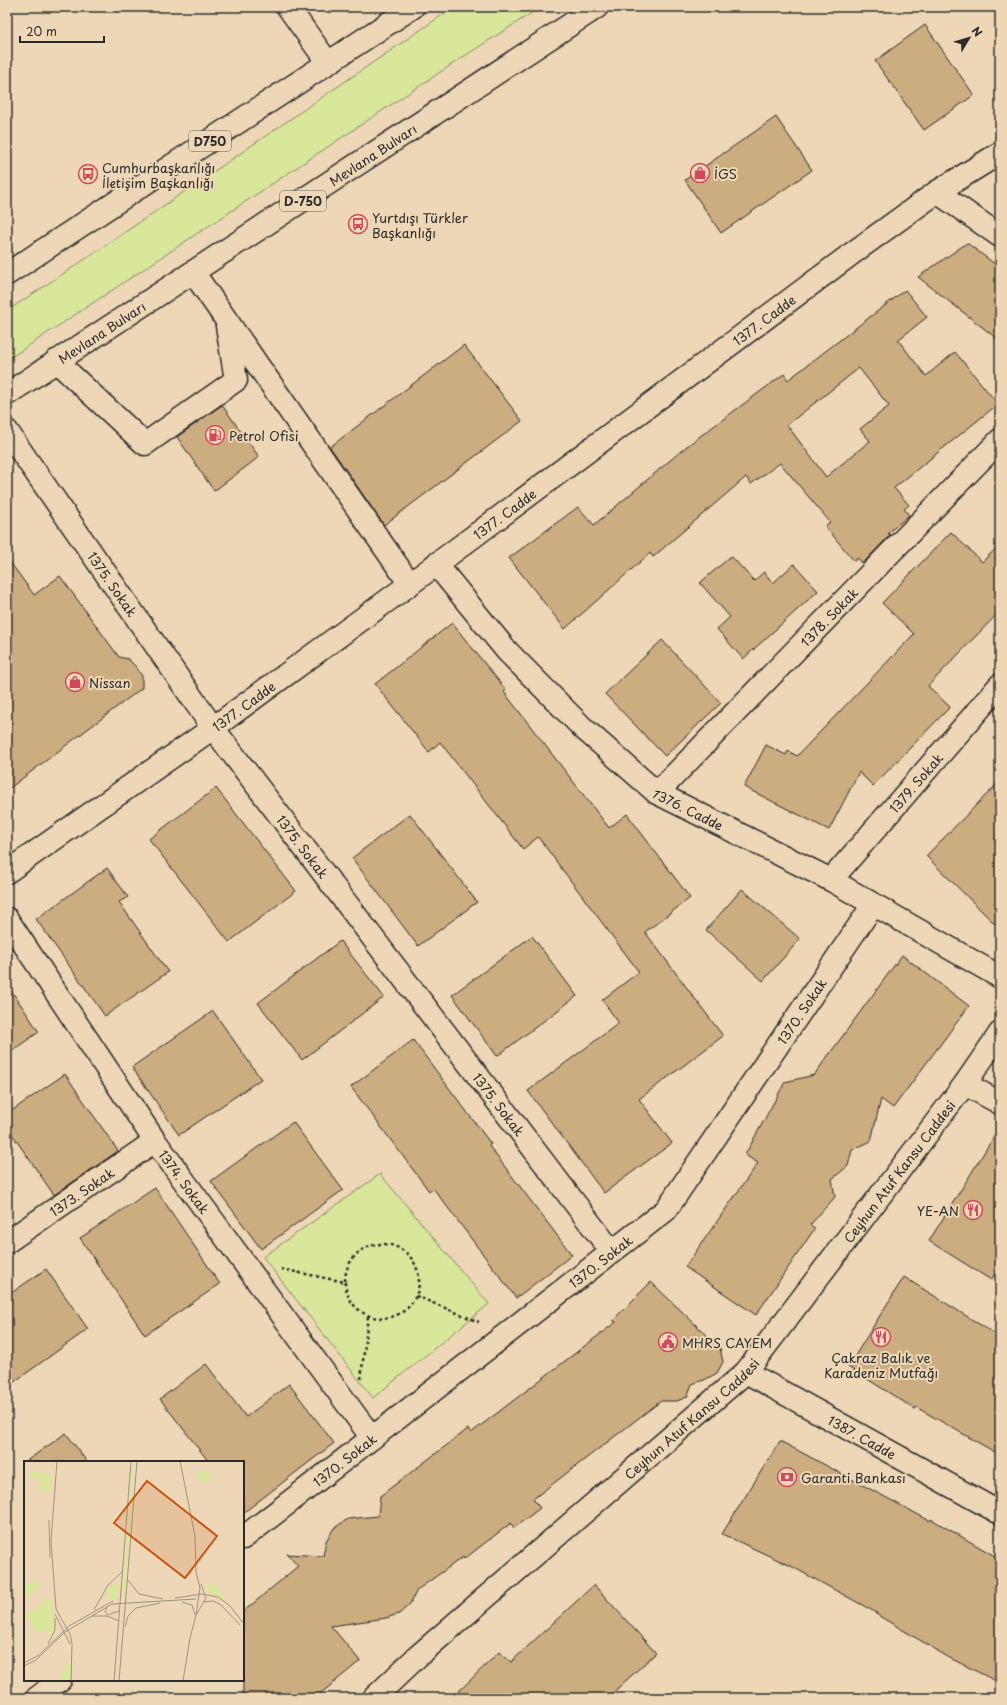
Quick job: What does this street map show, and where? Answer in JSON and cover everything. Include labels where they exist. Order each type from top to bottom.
[{"type":"main road","points":[[288,7],[328,63]]},
{"type":"main road","name":"D750","points":[[7,274],[413,7]]},
{"type":"main road","name":"Mevlana Bulvarı","points":[[7,394],[597,7]]},
{"type":"main road","name":"1377. Cadde","points":[[7,872],[213,728],[410,584],[854,252],[938,192],[1000,153]]},
{"type":"main road","points":[[938,192],[1000,236]]},
{"type":"main road","points":[[193,272],[410,584]]},
{"type":"main road","points":[[56,361],[145,444],[236,380],[226,321]]},
{"type":"main road","name":"1375. Sokak","points":[[7,431],[213,728],[612,1252]]},
{"type":"main road","name":"1378. Sokak","points":[[657,793],[1000,440]]},
{"type":"main road","name":"1376. Cadde","points":[[436,564],[507,651],[583,728],[657,793],[831,880],[1000,977]]},
{"type":"main road","name":"1379. Sokak","points":[[831,880],[1000,685]]},
{"type":"main road","name":"1370. Sokak","points":[[244,1537],[666,1210],[873,905]]},
{"type":"main road","name":"1374. Sokak","points":[[7,919],[155,1140],[372,1438]]},
{"type":"main road","name":"Ceyhun Atuf Kansu Caddesi","points":[[374,1698],[418,1656],[746,1372],[965,1084],[1000,1033]]},
{"type":"main road","points":[[965,1084],[1000,1103]]},
{"type":"main road","name":"1373. Sokak","points":[[7,1242],[155,1140]]},
{"type":"main road","name":"1387. Cadde","points":[[746,1372],[1000,1513]]},
{"type":"main road","points":[[37,1698],[59,1681]]},
{"type":"path","points":[[383,1243],[395,1246],[405,1252],[414,1261],[418,1272],[419,1285],[416,1296],[410,1306],[402,1313],[391,1317],[380,1318],[368,1316],[359,1311],[351,1303],[346,1293],[344,1282],[346,1270],[352,1259],[360,1250],[371,1245],[383,1243]]},
{"type":"path","points":[[243,1262],[344,1282]]},
{"type":"path","points":[[416,1296],[507,1333]]},
{"type":"path","points":[[357,1417],[368,1316]]},
{"type":"green space","points":[[454,7],[541,7],[463,57],[7,360],[7,311],[99,250]]},
{"type":"green space","points":[[380,1174],[489,1304],[373,1398],[263,1257]]},
{"type":"building","points":[[925,25],[974,95],[924,130],[875,61]]},
{"type":"building","points":[[776,117],[812,170],[721,233],[685,180]]},
{"type":"building","points":[[967,243],[1000,268],[1000,341],[918,277]]},
{"type":"building","points":[[905,290],[927,317],[898,340],[926,376],[955,352],[998,404],[894,488],[909,505],[904,509],[909,515],[888,533],[890,535],[862,563],[858,558],[854,561],[825,526],[830,522],[780,463],[751,484],[746,477],[653,557],[650,553],[565,629],[509,558],[578,507],[594,525],[687,446],[784,374],[788,380]],"holes":[[[859,368],[889,406],[860,429],[870,441],[826,477],[787,425]]]},
{"type":"building","points":[[464,345],[522,421],[384,525],[330,447]]},
{"type":"building","points":[[222,405],[259,457],[214,491],[177,437]]},
{"type":"building","points":[[951,532],[982,562],[1000,545],[1000,611],[928,686],[950,707],[873,786],[859,772],[829,830],[744,787],[766,745],[786,755],[788,751],[797,756],[914,634],[882,603]]},
{"type":"building","points":[[731,556],[754,581],[764,572],[773,583],[794,564],[818,591],[743,659],[717,629],[730,617],[700,583]]},
{"type":"building","name":"Nissan","points":[[7,558],[34,595],[60,576],[119,657],[128,659],[136,667],[142,676],[142,688],[7,790]]},
{"type":"building","points":[[452,623],[506,690],[504,692],[609,828],[627,814],[690,898],[645,932],[723,1036],[639,1099],[672,1143],[604,1193],[528,1091],[619,1023],[602,1000],[639,972],[538,837],[523,849],[440,742],[429,752],[375,684]]},
{"type":"building","points":[[662,640],[721,703],[665,756],[605,694]]},
{"type":"building","points":[[1000,781],[1000,929],[926,856]]},
{"type":"building","points":[[216,788],[296,891],[229,942],[149,839]]},
{"type":"building","points":[[410,814],[477,902],[418,946],[352,858]]},
{"type":"building","points":[[107,868],[128,897],[119,902],[168,972],[105,1016],[36,919]]},
{"type":"building","points":[[742,889],[800,939],[763,981],[706,930]]},
{"type":"building","points":[[532,936],[577,996],[497,1056],[452,995]]},
{"type":"building","points":[[340,941],[384,997],[302,1060],[258,1003]]},
{"type":"building","points":[[902,955],[969,1006],[893,1108],[881,1099],[871,1141],[852,1150],[848,1166],[832,1179],[835,1197],[810,1225],[815,1228],[756,1315],[685,1267],[758,1163],[745,1155],[785,1082],[814,1075]]},
{"type":"building","points":[[7,984],[39,1032],[7,1054]]},
{"type":"building","points":[[213,1011],[261,1079],[179,1135],[132,1067]]},
{"type":"building","points":[[413,1040],[491,1144],[489,1146],[572,1255],[516,1298],[433,1188],[429,1191],[351,1087]]},
{"type":"building","points":[[65,1074],[118,1151],[54,1195],[7,1127],[7,1114]]},
{"type":"building","points":[[293,1122],[343,1190],[261,1249],[211,1181]]},
{"type":"building","points":[[1000,1127],[1000,1265],[991,1280],[929,1241]]},
{"type":"building","points":[[155,1188],[220,1284],[145,1335],[80,1238]]},
{"type":"building","points":[[46,1269],[88,1329],[7,1387],[7,1296]]},
{"type":"building","points":[[904,1277],[1000,1337],[1000,1455],[916,1407],[915,1409],[848,1367]]},
{"type":"building","points":[[651,1282],[720,1348],[723,1362],[717,1373],[692,1384],[687,1397],[677,1401],[661,1401],[533,1499],[540,1508],[514,1528],[511,1523],[464,1559],[463,1557],[417,1590],[410,1604],[399,1614],[386,1618],[331,1626],[360,1661],[315,1698],[243,1698],[244,1611],[298,1566],[287,1554],[323,1556],[326,1541],[334,1528],[348,1519],[378,1516],[380,1496],[468,1429],[471,1433],[616,1322],[613,1320]]},
{"type":"building","points":[[206,1364],[246,1417],[289,1384],[334,1443],[244,1512],[244,1461],[208,1461],[160,1399]]},
{"type":"building","points":[[66,1433],[86,1461],[26,1461]]},
{"type":"building","points":[[780,1441],[930,1521],[931,1519],[1000,1559],[1000,1683],[948,1657],[876,1614],[877,1613],[789,1565],[722,1534]]},
{"type":"building","points":[[594,1585],[656,1653],[607,1698],[452,1698],[499,1652],[511,1662]]},
{"type":"place","name":"İGS","points":[[700,173]]},
{"type":"place","name":"Cumhurbaşkanlığı İletişim Başkanlığı","points":[[88,174]]},
{"type":"place","name":"Yurtdışı Türkler Başkanlığı","points":[[358,224]]},
{"type":"place","name":"Petrol Ofisi","points":[[215,435]]},
{"type":"place","name":"Nissan","points":[[75,682]]},
{"type":"place","name":"YE-AN","points":[[973,1210]]},
{"type":"place","name":"Çakraz Balık ve Karadeniz Mutfağı","points":[[881,1337]]},
{"type":"place","name":"MHRS CAYEM","points":[[668,1342]]},
{"type":"place","name":"Garanti Bankası","points":[[787,1477]]}]
